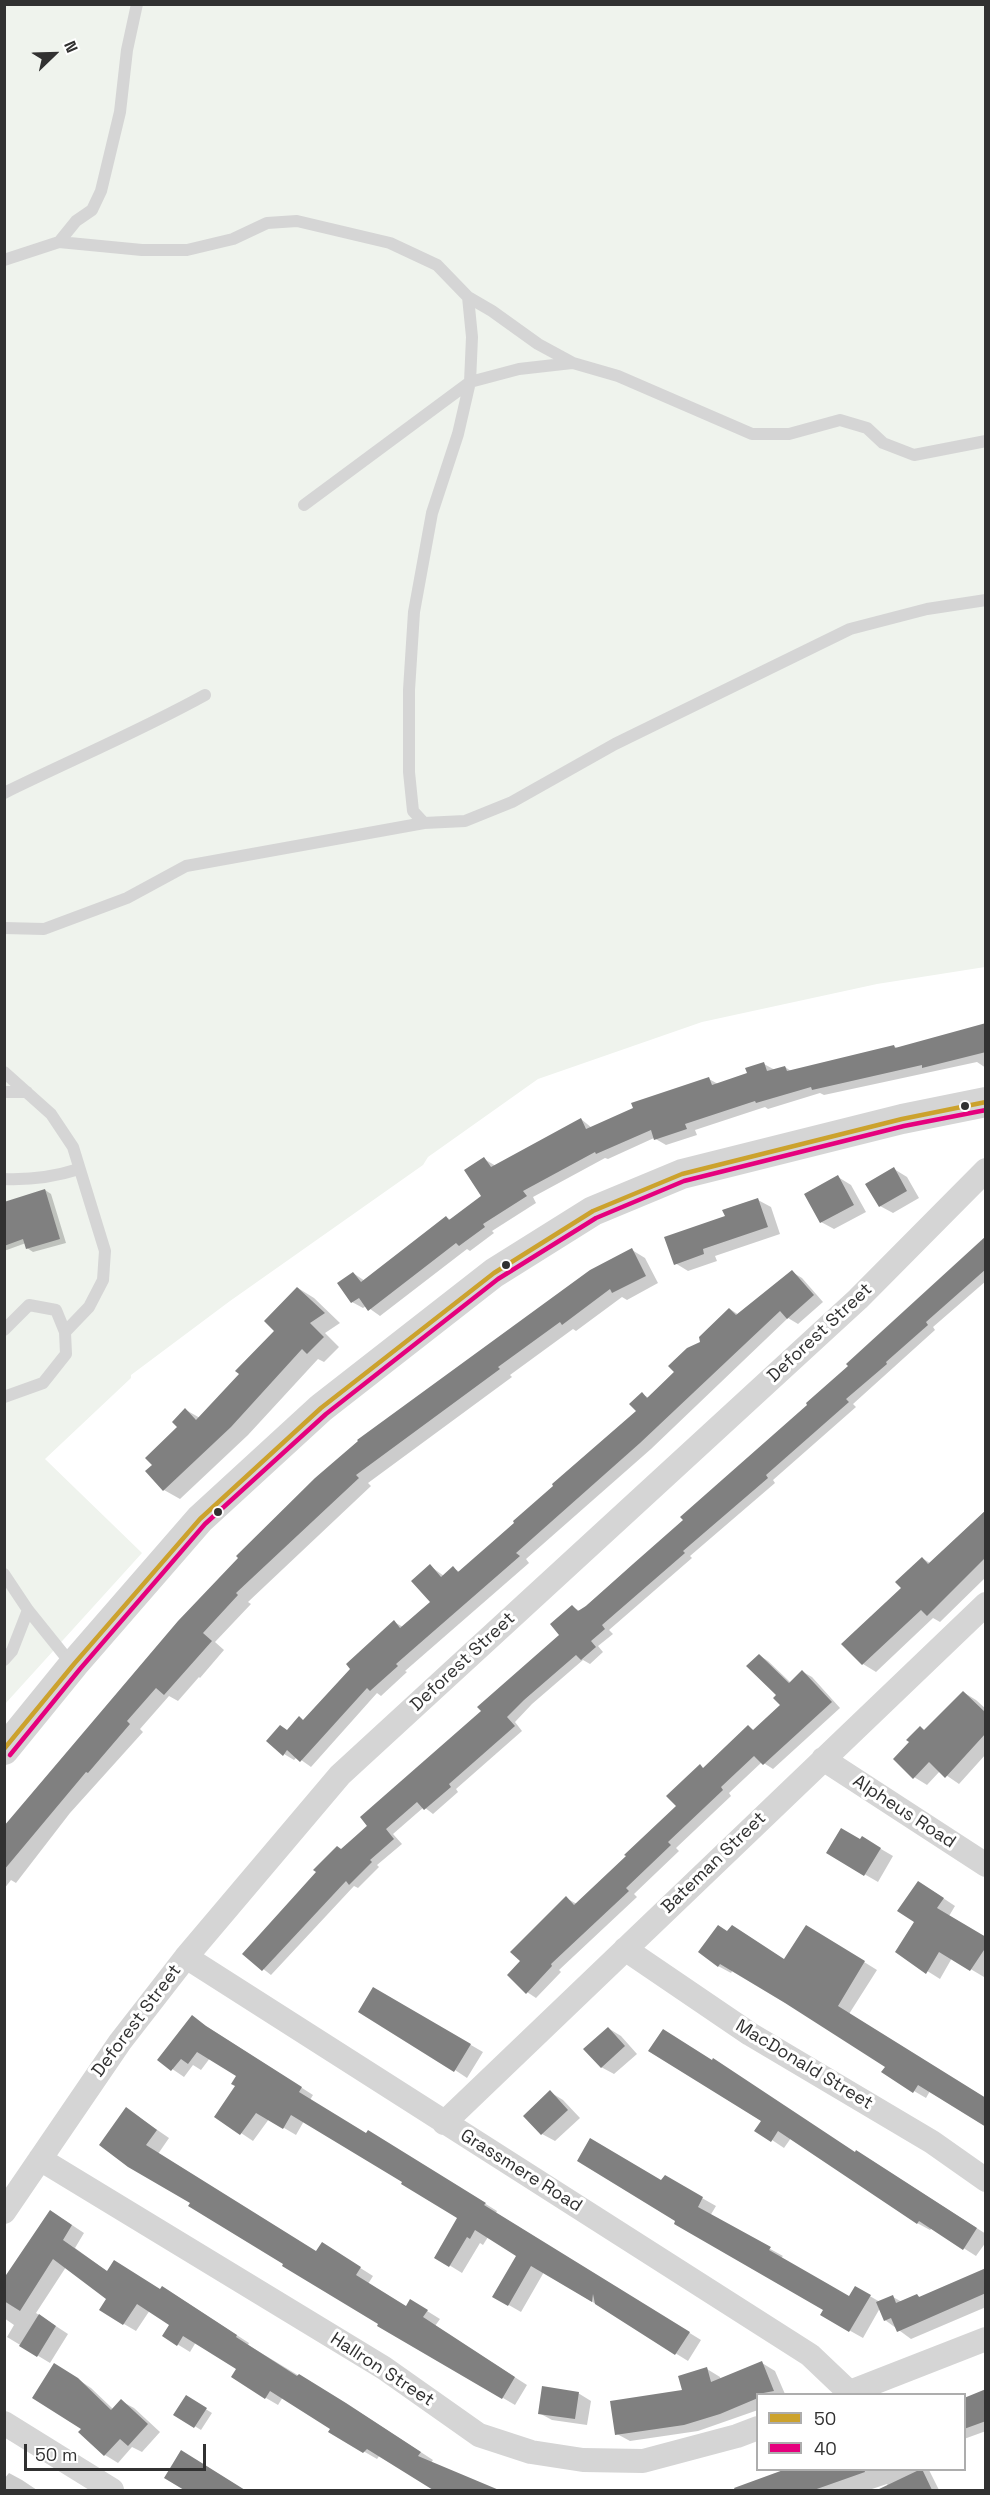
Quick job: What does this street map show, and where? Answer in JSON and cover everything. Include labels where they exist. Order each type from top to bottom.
[{"type":"street","points":[[4,1750],[200,1519],[321,1408],[494,1273],[593,1211],[682,1174],[902,1119],[986,1102]]},
{"type":"street","name":"Deforest Street","points":[[4,2212],[120,2042],[186,1957],[340,1775],[858,1299],[986,1170]]},
{"type":"street","name":"Bateman Street","points":[[444,2123],[986,1604]]},
{"type":"street","name":"Alpheus Road","points":[[823,1759],[986,1865]]},
{"type":"street","name":"MacDonald Street","points":[[625,1948],[750,2034],[932,2142],[986,2180]]},
{"type":"street","name":"Grassmere Road","points":[[186,1957],[810,2355],[846,2393]]},
{"type":"street","name":"Hallron Street","points":[[40,2158],[384,2368],[479,2434],[531,2452],[583,2460],[643,2461],[756,2429]]},
{"type":"street","points":[[850,2393],[986,2339]]},
{"type":"street","points":[[4,2423],[84,2482],[112,2490]]},
{"type":"lane","points":[[59,242],[76,221],[92,210],[101,191],[120,112],[127,50],[137,4]]},
{"type":"lane","points":[[4,260],[59,242],[142,250],[187,250],[233,239],[267,224],[297,221],[390,243],[437,265],[468,297],[538,344],[573,363],[618,376],[752,434],[789,434],[840,420],[867,428],[883,443],[914,455],[986,441]]},
{"type":"lane","points":[[423,823],[413,811],[409,772],[409,690],[414,612],[432,513],[458,434],[470,382],[472,337],[468,297]]},
{"type":"lane","points":[[304,505],[470,382],[519,369],[573,363]]},
{"type":"lane","points":[[4,928],[44,929],[127,898],[186,866],[423,823],[465,821],[512,802],[615,744],[850,629],[927,609],[986,600]]},
{"type":"lane","points":[[4,793],[81,754],[156,722],[205,695]]},
{"type":"lane","points":[[4,1072],[51,1114],[73,1147],[105,1251],[103,1280],[88,1307],[65,1332]]},
{"type":"lane","points":[[4,1092],[27,1092]]},
{"type":"lane","points":[[4,1179],[24,1180],[59,1175],[79,1169]]},
{"type":"lane","points":[[4,1330],[29,1305],[56,1310],[65,1332],[66,1354],[43,1383],[4,1397]]},
{"type":"lane","points":[[5,1576],[28,1610],[73,1666]]},
{"type":"lane","points":[[4,1660],[12,1651],[28,1610]]},
{"type":"shaded area","points":[[5,5],[985,5],[985,967],[877,984],[702,1022],[538,1079],[428,1157],[423,1165],[230,1301],[131,1375],[131,1378],[45,1459],[142,1553],[5,1704]]},
{"type":"building","points":[[986,1023],[986,1052],[922,1068],[922,1065],[812,1090],[811,1087],[756,1103],[755,1101],[685,1124],[687,1129],[654,1140],[651,1130],[596,1154],[595,1152],[523,1191],[527,1196],[483,1224],[485,1227],[459,1246],[456,1243],[368,1311],[359,1298],[351,1303],[337,1283],[353,1272],[361,1282],[446,1216],[449,1220],[481,1196],[464,1170],[484,1157],[491,1167],[581,1118],[586,1129],[633,1108],[631,1103],[709,1077],[712,1085],[747,1073],[745,1068],[764,1062],[767,1071],[785,1066],[787,1071],[894,1045],[895,1048]]},
{"type":"building","points":[[894,1167],[907,1191],[879,1207],[865,1184]]},
{"type":"building","points":[[838,1175],[854,1205],[820,1223],[804,1194]]},
{"type":"building","points":[[45,1189],[60,1239],[26,1249],[23,1239],[4,1246],[4,1202]]},
{"type":"building","points":[[758,1198],[768,1227],[703,1249],[704,1254],[674,1265],[664,1237],[725,1216],[722,1210]]},
{"type":"building","points":[[986,1236],[986,1269],[926,1322],[928,1325],[886,1362],[887,1364],[846,1399],[849,1402],[766,1475],[768,1478],[602,1625],[605,1629],[591,1641],[596,1647],[581,1660],[576,1655],[524,1700],[507,1717],[515,1726],[449,1784],[451,1787],[424,1810],[417,1802],[386,1829],[394,1839],[370,1860],[372,1862],[349,1885],[346,1881],[262,1971],[242,1954],[316,1872],[313,1870],[337,1846],[341,1849],[367,1826],[360,1817],[481,1711],[477,1707],[559,1635],[550,1624],[572,1605],[578,1611],[586,1606],[683,1520],[680,1517],[807,1405],[806,1403],[848,1366],[846,1364]]},
{"type":"building","points":[[632,1248],[646,1276],[612,1293],[610,1289],[562,1325],[560,1322],[356,1475],[359,1478],[236,1593],[238,1595],[203,1633],[212,1641],[164,1695],[156,1688],[127,1721],[130,1724],[88,1773],[86,1772],[4,1870],[4,1826],[178,1621],[238,1558],[236,1556],[357,1440],[590,1270]]},
{"type":"building","points":[[792,1270],[814,1295],[787,1319],[780,1311],[640,1443],[516,1553],[520,1556],[396,1664],[398,1666],[370,1691],[367,1688],[300,1762],[287,1750],[283,1756],[266,1741],[280,1725],[287,1730],[299,1716],[303,1720],[350,1669],[346,1664],[394,1620],[400,1628],[430,1602],[411,1581],[430,1564],[441,1577],[453,1566],[458,1572],[514,1523],[513,1521],[553,1486],[552,1484],[636,1411],[629,1404],[642,1392],[647,1398],[674,1372],[668,1366],[687,1348],[700,1342],[699,1337],[729,1308],[736,1315]]},
{"type":"building","points":[[297,1287],[325,1313],[310,1323],[324,1337],[307,1354],[302,1349],[231,1427],[163,1491],[145,1471],[152,1465],[145,1458],[177,1427],[172,1422],[185,1408],[196,1420],[239,1374],[235,1371],[274,1331],[264,1321]]},
{"type":"building","points":[[986,1510],[986,1557],[927,1616],[921,1610],[862,1665],[841,1644],[901,1588],[895,1582],[922,1557],[928,1564]]},
{"type":"building","points":[[759,1654],[789,1683],[802,1670],[832,1702],[763,1765],[754,1756],[721,1787],[723,1790],[668,1842],[671,1845],[626,1888],[629,1891],[551,1964],[552,1966],[526,1994],[507,1975],[520,1961],[510,1952],[566,1896],[574,1905],[626,1856],[624,1855],[676,1806],[666,1796],[700,1764],[703,1768],[748,1725],[753,1730],[780,1705],[773,1698],[776,1695],[746,1666]]},
{"type":"building","points":[[963,1691],[986,1713],[986,1733],[945,1778],[929,1762],[913,1779],[893,1759],[909,1742],[906,1740],[920,1726],[924,1730]]},
{"type":"building","points":[[841,1828],[860,1839],[862,1836],[881,1848],[864,1876],[826,1853]]},
{"type":"building","points":[[918,1881],[944,1898],[937,1908],[986,1937],[986,1947],[970,1971],[939,1952],[926,1974],[895,1952],[914,1922],[897,1911]]},
{"type":"building","points":[[718,1925],[727,1931],[732,1925],[784,1959],[806,1925],[865,1961],[838,2006],[986,2098],[986,2127],[918,2085],[913,2093],[881,2072],[885,2067],[720,1964],[718,1967],[698,1952]]},
{"type":"building","points":[[373,1987],[471,2044],[454,2072],[358,2012]]},
{"type":"building","points":[[192,2015],[302,2087],[299,2092],[366,2133],[368,2130],[486,2203],[484,2205],[690,2332],[675,2355],[595,2304],[593,2294],[592,2302],[531,2266],[508,2306],[492,2297],[516,2256],[475,2230],[470,2239],[467,2237],[449,2267],[434,2258],[457,2218],[291,2115],[283,2129],[256,2113],[240,2135],[214,2117],[235,2086],[231,2084],[236,2076],[197,2052],[188,2064],[181,2059],[171,2071],[157,2060]]},
{"type":"building","points":[[608,2027],[625,2046],[601,2068],[583,2049]]},
{"type":"building","points":[[663,2029],[712,2060],[713,2058],[855,2152],[856,2150],[977,2228],[963,2250],[919,2221],[917,2224],[778,2131],[771,2142],[754,2131],[761,2121],[648,2051]]},
{"type":"building","points":[[550,2090],[568,2110],[541,2135],[523,2116]]},
{"type":"building","points":[[126,2107],[157,2130],[146,2145],[316,2251],[322,2242],[361,2267],[356,2275],[406,2306],[410,2299],[428,2310],[423,2317],[515,2377],[502,2399],[377,2326],[378,2324],[188,2206],[190,2203],[128,2167],[99,2145]]},
{"type":"building","points":[[590,2138],[661,2180],[665,2175],[703,2197],[698,2207],[771,2247],[769,2250],[849,2296],[855,2286],[871,2295],[849,2332],[820,2315],[823,2310],[674,2224],[675,2221],[577,2161]]},
{"type":"building","points":[[50,2210],[72,2225],[63,2240],[107,2271],[114,2260],[160,2289],[162,2286],[237,2335],[236,2337],[297,2376],[299,2374],[346,2403],[421,2452],[418,2456],[499,2490],[433,2490],[367,2449],[363,2453],[328,2432],[330,2429],[270,2391],[265,2399],[231,2377],[236,2369],[183,2336],[177,2346],[162,2336],[169,2325],[137,2304],[123,2325],[99,2310],[106,2299],[53,2259],[20,2311],[4,2301],[4,2278]]},
{"type":"building","points":[[986,2268],[986,2293],[897,2332],[891,2318],[884,2321],[876,2302],[893,2295],[896,2303],[917,2294],[919,2297]]},
{"type":"building","points":[[39,2314],[56,2326],[37,2357],[19,2346]]},
{"type":"building","points":[[762,2361],[774,2391],[756,2393],[756,2399],[720,2414],[684,2425],[615,2435],[610,2401],[682,2390],[678,2376],[707,2367],[711,2382]]},
{"type":"building","points":[[54,2363],[78,2378],[111,2410],[121,2399],[148,2424],[128,2446],[120,2439],[104,2456],[78,2432],[81,2429],[32,2398]]},
{"type":"building","points":[[542,2386],[579,2392],[575,2419],[538,2414]]},
{"type":"building","points":[[986,2389],[986,2421],[966,2428],[966,2397]]},
{"type":"building","points":[[186,2395],[207,2408],[194,2428],[173,2415]]},
{"type":"building","points":[[181,2450],[245,2490],[184,2490],[164,2478]]},
{"type":"building","points":[[781,2471],[865,2472],[814,2490],[735,2490],[734,2488]]},
{"type":"building","points":[[917,2471],[923,2471],[932,2490],[877,2490]]},
{"type":"transit line","name":"50","points":[[4,1749],[74,1664],[200,1519],[321,1408],[494,1273],[593,1211],[682,1174],[902,1119],[986,1102]]},
{"type":"transit line","name":"40","points":[[10,1755],[80,1669],[205,1524],[326,1414],[498,1279],[596,1218],[684,1181],[904,1126],[986,1110]]}]
